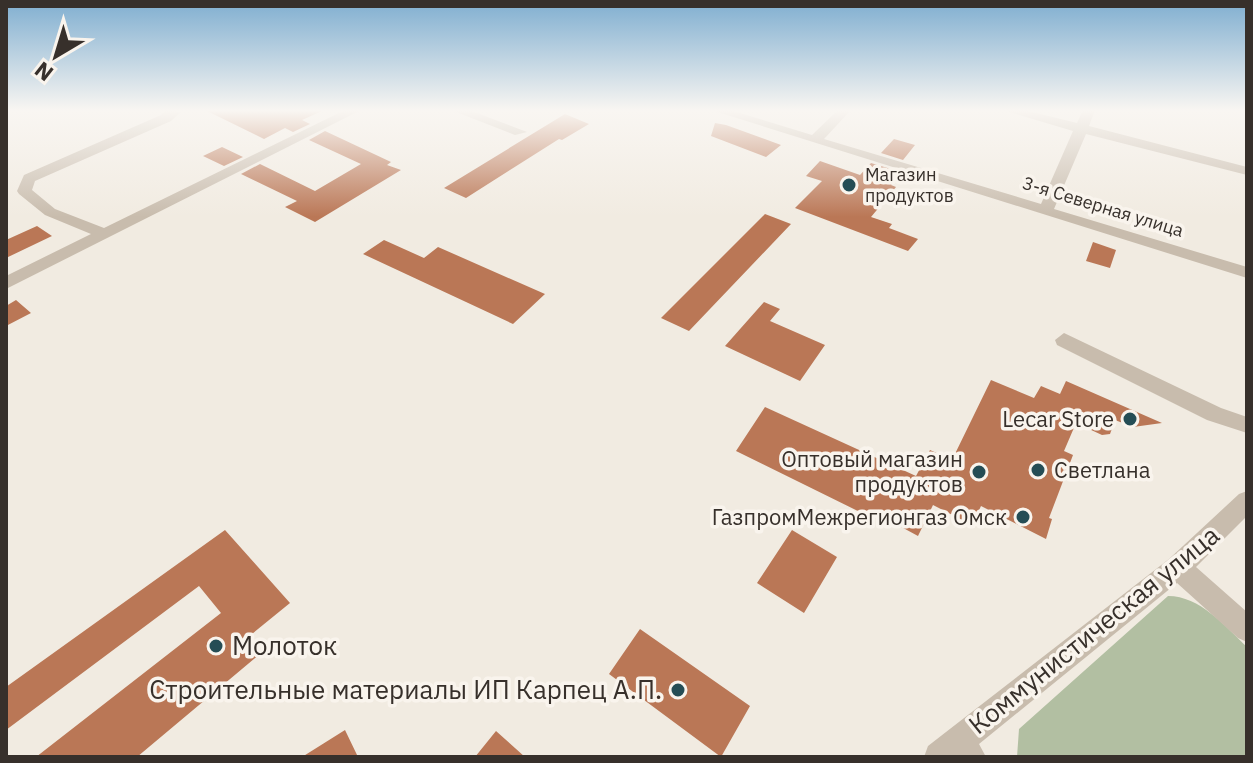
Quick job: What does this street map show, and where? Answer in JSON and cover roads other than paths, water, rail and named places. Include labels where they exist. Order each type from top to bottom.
[{"type":"street","points":[[103,146],[29,178],[24,191],[50,212],[105,234]]},
{"type":"street","points":[[6,283],[283,146]]},
{"type":"street","name":"3-я Северная улица","points":[[834,146],[1247,273]]},
{"type":"street","points":[[1046,210],[1073,146]]},
{"type":"street","points":[[1146,146],[1247,171]]},
{"type":"street","points":[[1064,340],[1214,414],[1247,425]]},
{"type":"street","name":"Коммунистическая улица","points":[[956,752],[1178,567],[1247,501]]},
{"type":"street","points":[[1178,567],[1247,629]]},
{"type":"place","name":"Магазин продуктов","points":[[849,185]]},
{"type":"place","name":"Lecar Store","points":[[1130,419]]},
{"type":"place","name":"Светлана","points":[[1038,470]]},
{"type":"place","name":"Оптовый магазин продуктов","points":[[979,472]]},
{"type":"place","name":"ГазпромМежрегионгаз Омск","points":[[1023,517]]},
{"type":"place","name":"Молоток","points":[[216,646]]},
{"type":"place","name":"Строительные материалы ИП Карпец А.П.","points":[[678,690]]}]
